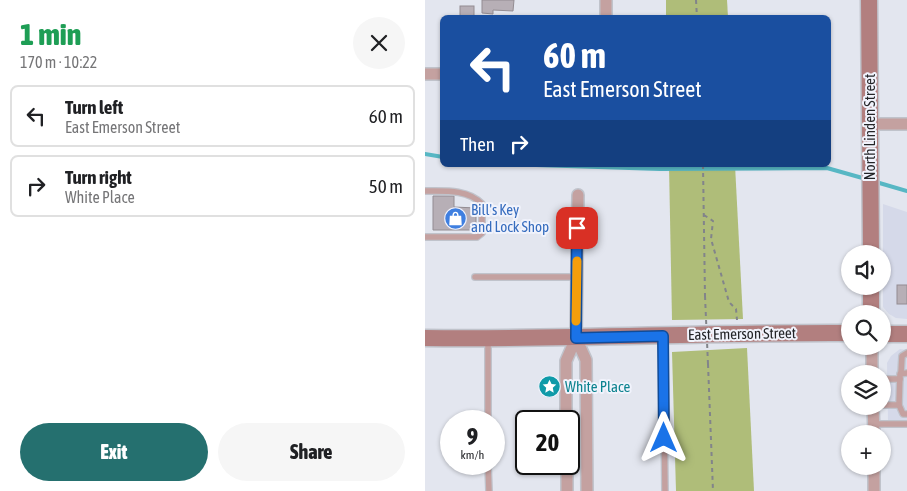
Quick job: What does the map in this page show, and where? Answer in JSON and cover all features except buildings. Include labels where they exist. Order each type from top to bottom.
[{"type":"main road","name":"North Linden Street","points":[[869,0],[871,245]]},
{"type":"main road","name":"East Emerson Street","points":[[425,338],[576,338],[841,333]]},
{"type":"main road","points":[[891,334],[907,334]]},
{"type":"street","points":[[606,0],[606,15]]},
{"type":"street","points":[[425,74],[440,74]]},
{"type":"street","points":[[871,124],[907,124]]},
{"type":"street","points":[[566,410],[566,360],[576,338],[578,195]]},
{"type":"street","points":[[576,338],[586,360],[587,491]]},
{"type":"street","points":[[567,475],[567,491]]},
{"type":"street","points":[[874,475],[874,491]]},
{"type":"lane","points":[[425,191],[454,191],[477,199],[482,204],[482,233],[477,237],[425,237]]},
{"type":"lane","points":[[475,277],[577,277]]},
{"type":"lane","points":[[663,336],[665,491]]},
{"type":"lane","points":[[488,338],[488,410]]},
{"type":"lane","points":[[907,354],[902,356],[903,375],[899,405],[903,414],[907,414]]},
{"type":"lane","points":[[891,405],[899,405]]},
{"type":"lane","points":[[891,426],[907,424]]},
{"type":"lane","points":[[489,475],[489,491]]},
{"type":"path","points":[[696,0],[697,15]]},
{"type":"path","points":[[703,167],[705,296],[713,491]]},
{"type":"path","points":[[704,215],[713,221],[711,239],[729,302],[736,309],[740,334]]},
{"type":"shaded area","points":[[883,204],[907,212],[907,319],[896,318],[891,315],[891,305],[883,305],[883,295],[891,295],[891,245],[883,245]]},
{"type":"shaded area","points":[[900,349],[907,350],[907,420],[888,420],[888,415],[891,415],[891,365],[887,365],[887,363],[891,356]]},
{"type":"green space","points":[[666,0],[727,0],[728,15],[666,15]]},
{"type":"green space","points":[[669,167],[735,167],[743,319],[672,320]]},
{"type":"green space","points":[[747,348],[754,491],[676,491],[672,352]]},
{"type":"waterway","points":[[425,154],[440,156]]},
{"type":"waterway","points":[[598,167],[660,169],[827,168],[866,179]]},
{"type":"waterway","points":[[876,182],[907,191]]},
{"type":"slow traffic","points":[[576,321],[577,261]]},
{"type":"place","name":"Bill's Key and Lock Shop","points":[[455,219]]},
{"type":"place","name":"White Place","points":[[549,387]]},
{"type":"route","points":[[577,228],[576,338],[663,336],[664,438]]}]
